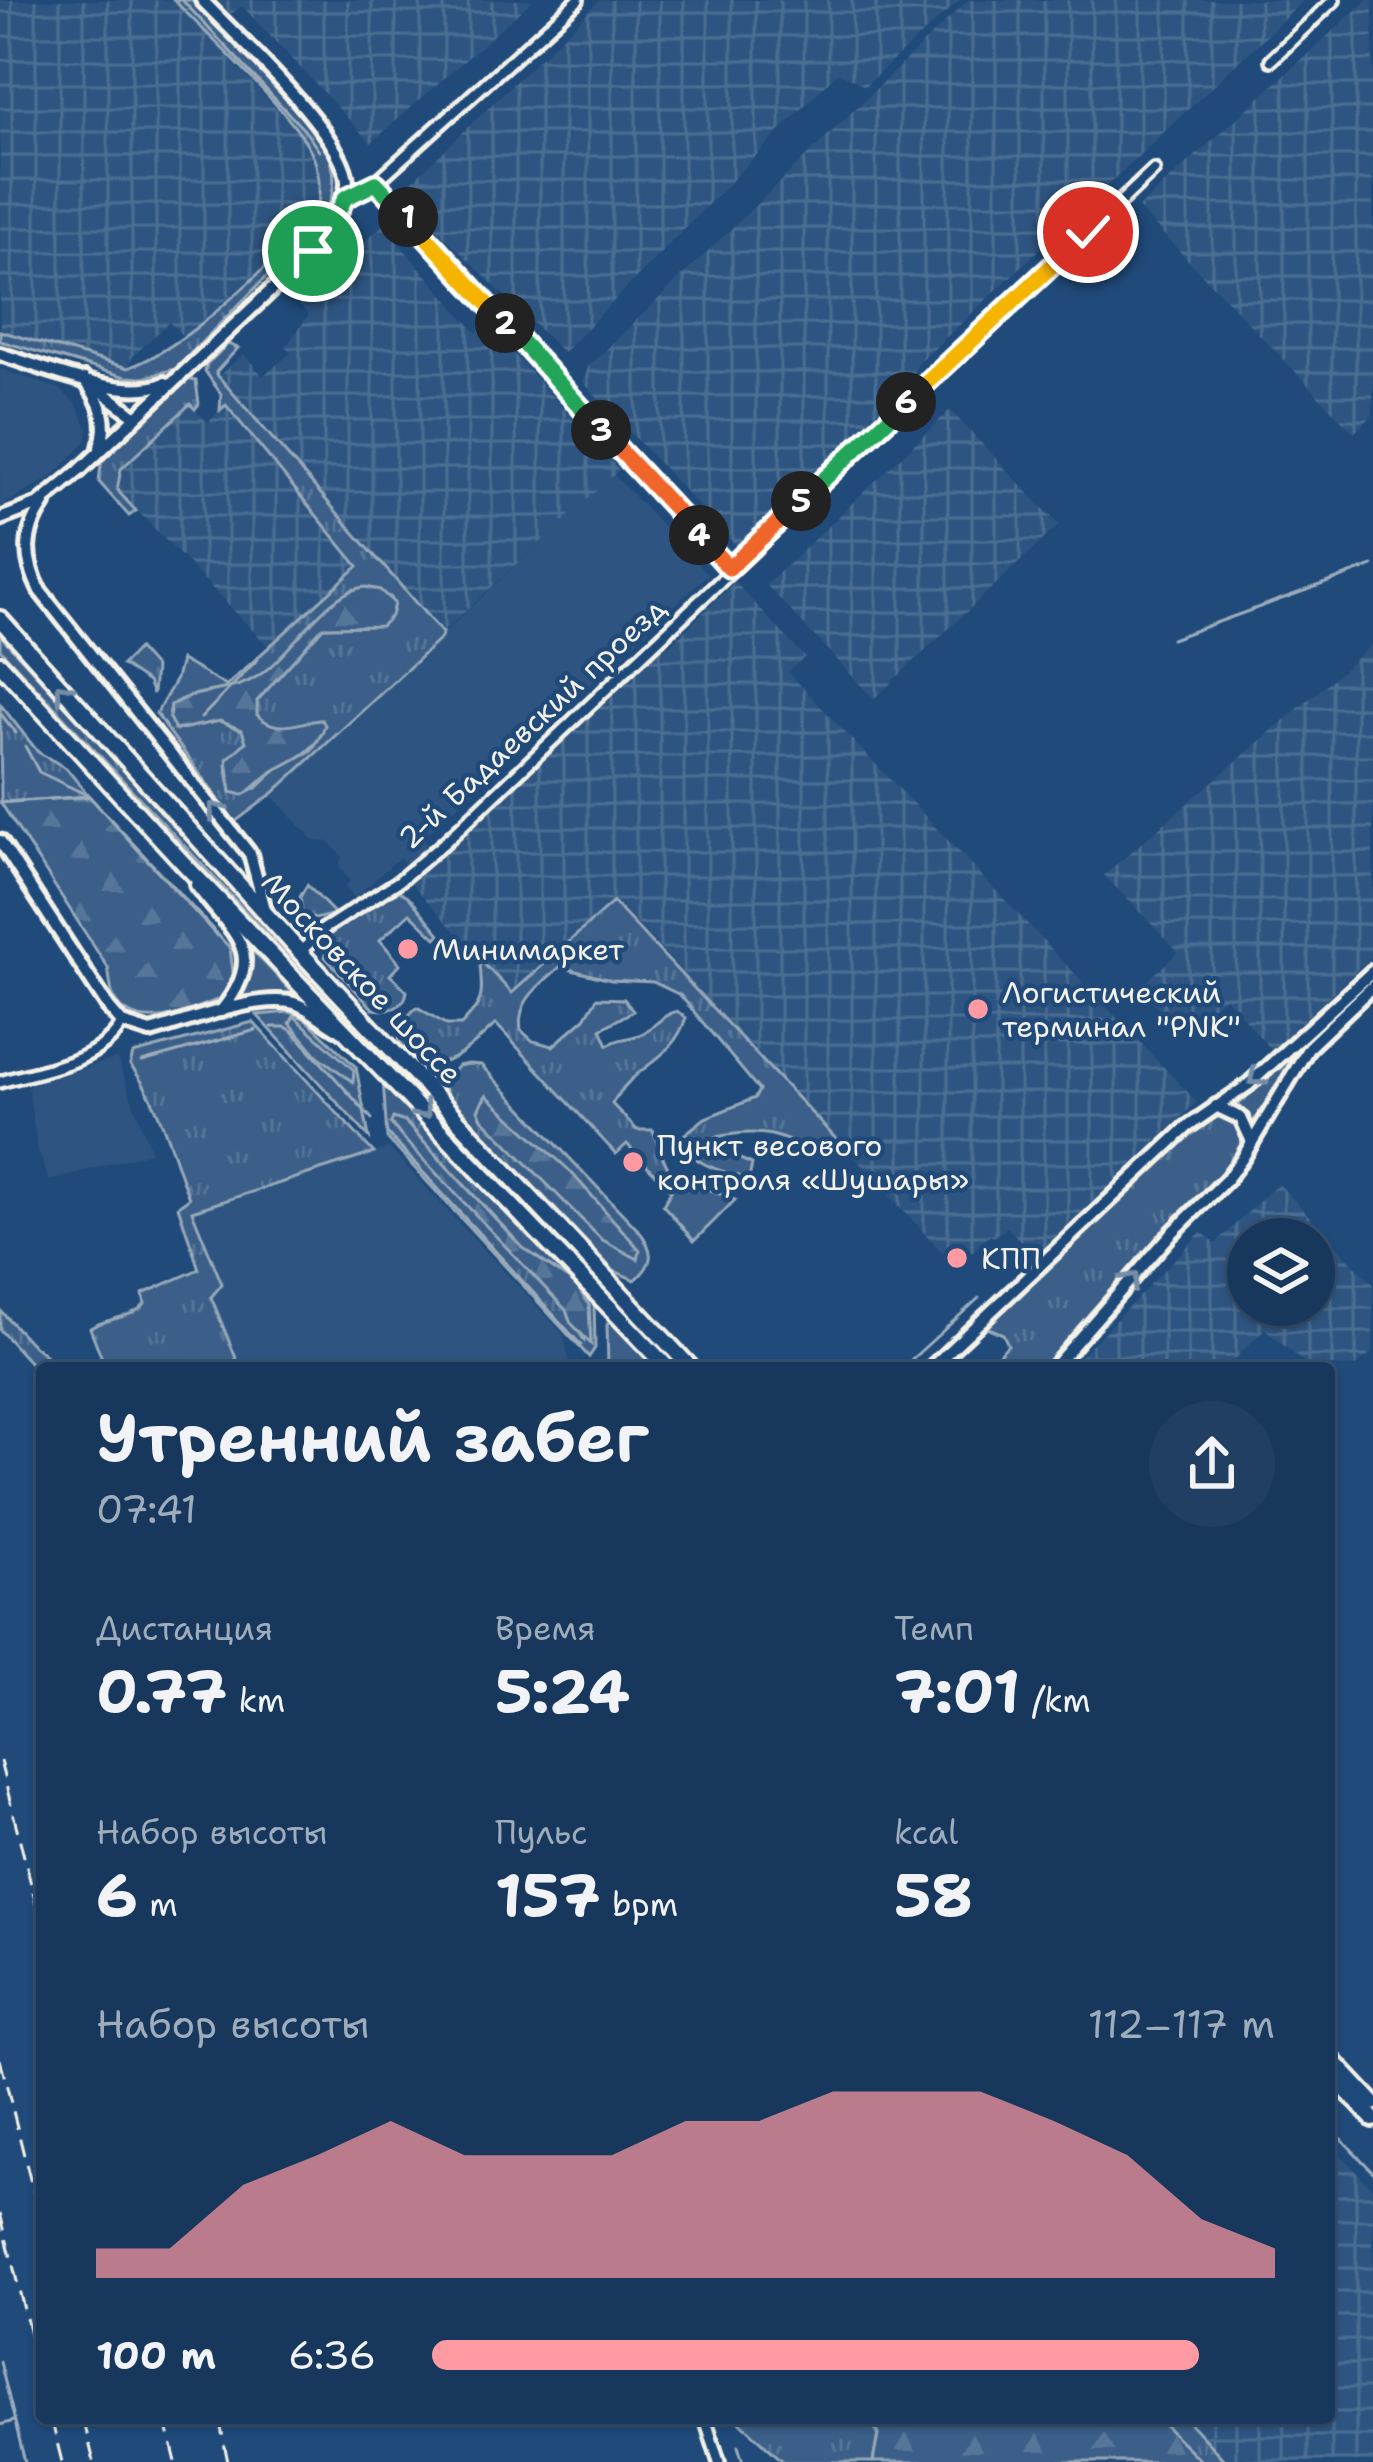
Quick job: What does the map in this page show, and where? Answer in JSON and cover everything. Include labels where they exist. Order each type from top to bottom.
[{"type":"highway","name":"Московское шоссе","points":[[0,619],[300,952],[685,1362]]},
{"type":"highway","name":"Московское шоссе","points":[[0,664],[185,865],[662,1362]]},
{"type":"highway","points":[[1335,2062],[1373,2103]]},
{"type":"highway","points":[[1335,2078],[1373,2119]]},
{"type":"street","points":[[0,520],[49,497],[98,454],[313,251],[345,198],[346,170],[332,141],[202,0]]},
{"type":"street","points":[[345,198],[376,183],[578,0]]},
{"type":"street","points":[[1271,60],[1334,0]]},
{"type":"street","name":"2-й Бадаевский проезд","points":[[300,952],[324,929],[399,881],[445,842],[1154,170]]},
{"type":"street","points":[[376,183],[729,568]]},
{"type":"street","points":[[0,354],[136,389],[174,379]]},
{"type":"street","points":[[84,379],[136,417]]},
{"type":"street","points":[[84,379],[98,399],[104,421],[98,454]]},
{"type":"street","points":[[49,497],[29,530],[27,543],[29,568],[40,591],[250,854],[266,913]]},
{"type":"street","points":[[0,841],[122,1022],[150,1032],[265,1002],[286,1002],[345,1031]]},
{"type":"street","points":[[185,865],[232,929],[245,963],[238,989],[218,1013]]},
{"type":"street","points":[[937,1362],[1186,1128],[1272,1066],[1373,971]]},
{"type":"street","points":[[1059,1362],[1226,1180],[1309,1047],[1373,986]]},
{"type":"street","points":[[0,1082],[88,1055],[117,1032],[122,1022]]},
{"type":"street","points":[[1216,1106],[1241,1118],[1252,1142]]},
{"type":"street","points":[[707,2424],[719,2462]]},
{"type":"shaded area","points":[[0,0],[174,0],[302,136],[312,153],[321,197],[315,221],[184,337],[169,322],[133,356],[128,368],[0,331]]},
{"type":"shaded area","points":[[218,0],[533,0],[371,143],[242,6],[231,14]]},
{"type":"shaded area","points":[[600,0],[960,0],[865,86],[838,72],[563,353],[400,193]]},
{"type":"shaded area","points":[[968,0],[1304,0],[917,365],[913,375],[741,551],[583,382],[588,367]]},
{"type":"shaded area","points":[[1367,0],[1373,0],[1373,415],[1354,433],[1138,208]]},
{"type":"shaded area","points":[[383,225],[477,333],[485,322],[619,470],[442,633],[218,376],[244,354],[263,376],[291,353],[286,346],[309,315],[297,302]]},
{"type":"shaded area","points":[[0,369],[60,389],[77,405],[88,430],[86,441],[52,477],[0,507]]},
{"type":"shaded area","points":[[190,404],[208,423],[226,404],[358,566],[268,646],[117,490],[121,468]]},
{"type":"shaded area","points":[[950,410],[1059,525],[874,699],[766,585]]},
{"type":"shaded area","points":[[613,474],[708,574],[557,716],[540,731],[526,734],[488,769],[493,775],[422,838],[427,845],[407,864],[399,858],[355,898],[344,888],[350,881],[339,867],[342,856],[329,842],[314,841],[272,795]]},
{"type":"shaded area","points":[[735,582],[805,657],[788,672],[1197,1102],[1035,1256],[1007,1227],[990,1235],[956,1267],[615,900],[512,994],[410,882]]},
{"type":"shaded area","points":[[1373,644],[1373,955],[1271,1050],[1225,997],[1182,1030],[1139,989],[1178,952],[1104,875]]},
{"type":"shaded area","points":[[117,1058],[151,1152],[49,1181],[37,1147],[28,1086]]},
{"type":"shaded area","points":[[389,1148],[564,1335],[570,1362],[238,1362],[211,1297],[192,1211]]},
{"type":"shaded area","points":[[1278,1183],[1311,1218],[1242,1218]]},
{"type":"shaded area","points":[[1201,1232],[1216,1243],[1227,1232],[1227,1326],[1335,1326],[1335,1244],[1373,1284],[1373,1352],[1354,1367],[1303,1362],[1265,1329],[1232,1362],[1075,1362]]},
{"type":"shaded area","points":[[1335,2149],[1373,2189],[1373,2462],[1227,2462],[1192,2424],[1335,2424]]},
{"type":"green space","points":[[174,0],[191,0],[271,78],[310,124],[332,164],[332,192],[324,219],[175,369],[143,378],[126,377],[0,341],[0,331],[128,368],[202,324],[315,221],[319,180],[304,140],[271,99]]},
{"type":"green space","points":[[228,344],[238,348],[216,372],[218,376],[442,633],[272,794],[235,822],[156,714],[181,660],[226,686],[358,566],[226,405],[220,410],[221,394],[205,371]],"holes":[[[353,589],[390,597],[393,610],[365,626],[323,627],[257,701],[257,715],[272,725],[321,720],[323,732],[312,750],[277,769],[257,788],[231,792],[226,765],[246,741],[242,730],[220,721],[176,730],[169,718],[171,705],[260,675],[340,597]]]},
{"type":"green space","points":[[196,381],[199,404],[195,409],[190,404],[121,469],[117,490],[136,511],[129,516],[99,482],[102,458],[178,382]]},
{"type":"green space","points":[[366,587],[380,590],[394,603],[391,616],[381,626],[323,627],[257,701],[257,715],[273,725],[322,720],[325,725],[317,741],[243,795],[231,792],[227,759],[246,742],[242,730],[220,721],[175,730],[169,718],[171,705],[258,676],[337,599]]},
{"type":"green space","points":[[0,635],[353,1019],[349,1022],[0,649]]},
{"type":"green space","points":[[138,649],[155,668],[153,694],[148,682],[122,665]]},
{"type":"green space","points":[[0,704],[38,752],[66,768],[89,796],[1,803]]},
{"type":"green space","points":[[89,796],[230,948],[234,980],[226,996],[183,1013],[151,1018],[124,1010],[114,998],[108,968],[1,803]]},
{"type":"green space","points":[[307,885],[335,914],[315,919],[302,913],[300,897]]},
{"type":"green space","points":[[399,891],[440,934],[436,938],[410,913],[380,940],[400,964],[390,975],[407,991],[395,1008],[373,1009],[325,957],[327,944],[350,914]]},
{"type":"green space","points":[[613,902],[836,1139],[817,1156],[769,1134],[716,1137],[718,1150],[752,1164],[749,1179],[699,1161],[681,1137],[705,1118],[755,1098],[759,1090],[680,995],[653,982],[611,980],[560,967],[531,994],[522,1010],[521,1030],[533,1041],[553,1046],[585,1018],[597,998],[624,999],[633,1011],[601,1029],[608,1045],[644,1033],[671,1013],[677,1011],[686,1018],[671,1045],[612,1104],[637,1130],[653,1130],[674,1177],[735,1200],[694,1241],[663,1205],[671,1191],[627,1144],[616,1154],[496,1024],[460,1054],[440,1063],[417,1062],[399,1041],[401,1023],[417,1007],[447,1025],[461,1025],[481,995],[480,960],[512,993]]},
{"type":"green space","points":[[254,952],[291,995],[241,995],[249,975],[249,953]]},
{"type":"green space","points":[[290,1012],[307,1020],[356,1067],[369,1137],[257,1015]]},
{"type":"green space","points":[[294,1016],[354,1070],[353,1082],[318,1056],[290,1023]]},
{"type":"green space","points":[[253,1022],[374,1153],[192,1211],[222,1284],[211,1297],[238,1362],[101,1362],[90,1328],[134,1312],[145,1304],[143,1294],[199,1269],[178,1206],[189,1198],[157,1111],[130,1065],[133,1054]]},
{"type":"green space","points":[[1290,1059],[1292,1063],[1252,1123],[1238,1104]]},
{"type":"green space","points":[[481,1065],[640,1232],[650,1258],[635,1280],[614,1271],[445,1092],[444,1080],[458,1066]]},
{"type":"green space","points":[[383,1079],[594,1299],[595,1348],[589,1357],[387,1138]],"holes":[[[405,1121],[523,1248],[575,1284],[589,1305],[584,1340],[566,1310],[391,1124]]]},
{"type":"green space","points":[[486,1095],[569,1170],[640,1250],[638,1259],[601,1239],[482,1118],[478,1110]]},
{"type":"green space","points":[[1220,1116],[1235,1124],[1240,1133],[1239,1151],[1218,1182],[1153,1244],[1050,1362],[992,1362],[1008,1345],[1003,1334],[986,1327],[1199,1126]]},
{"type":"green space","points":[[393,1118],[405,1122],[523,1248],[575,1284],[589,1305],[591,1344],[571,1323],[566,1310],[400,1135],[391,1123]]},
{"type":"green space","points":[[0,1310],[54,1362],[36,1362],[36,1369],[0,1330]]},
{"type":"green space","points":[[611,1320],[650,1362],[608,1362],[607,1324]]},
{"type":"green space","points":[[743,2424],[873,2424],[878,2435],[873,2462],[784,2462]]},
{"type":"green space","points":[[873,2424],[1163,2424],[1202,2462],[873,2462],[878,2435]]},
{"type":"green space","points":[[1163,2424],[1191,2424],[1226,2462],[1202,2462]]},
{"type":"waterway","points":[[182,0],[319,151]]},
{"type":"waterway","points":[[1171,639],[1373,566]]},
{"type":"waterway","points":[[201,718],[258,659]]},
{"type":"waterway","points":[[0,713],[16,733]]},
{"type":"waterway","points":[[25,746],[39,772],[89,796],[217,936]]},
{"type":"waterway","points":[[0,802],[87,797]]},
{"type":"waterway","points":[[272,1027],[294,1032],[372,1119]]},
{"type":"waterway","points":[[142,1062],[256,1030]]},
{"type":"waterway","points":[[388,1134],[581,1345]]},
{"type":"waterway","points":[[909,1362],[979,1298]]},
{"type":"waterway","points":[[1336,2133],[1373,2172]]},
{"type":"waterway","points":[[0,2362],[25,2462]]},
{"type":"waterway","points":[[0,2425],[14,2421]]},
{"type":"waterway","points":[[738,2446],[743,2462]]},
{"type":"railway","points":[[0,1761],[36,1904]]},
{"type":"railway","points":[[0,2059],[36,2203]]},
{"type":"railway","points":[[0,2213],[36,2358]]},
{"type":"railway","points":[[52,2424],[62,2462]]},
{"type":"railway","points":[[84,2424],[94,2462]]},
{"type":"railway","points":[[166,2424],[176,2462]]},
{"type":"railway","points":[[220,2424],[228,2462]]},
{"type":"place","name":"Минимаркет","points":[[408,949]]},
{"type":"place","name":"Логистический терминал \"PNK\"","points":[[978,1009]]},
{"type":"place","name":"Пункт весового контроля «Шушары»","points":[[633,1162]]},
{"type":"place","name":"КПП","points":[[957,1258]]},
{"type":"route","points":[[313,251],[345,198],[376,183],[729,568],[1088,232]]}]
